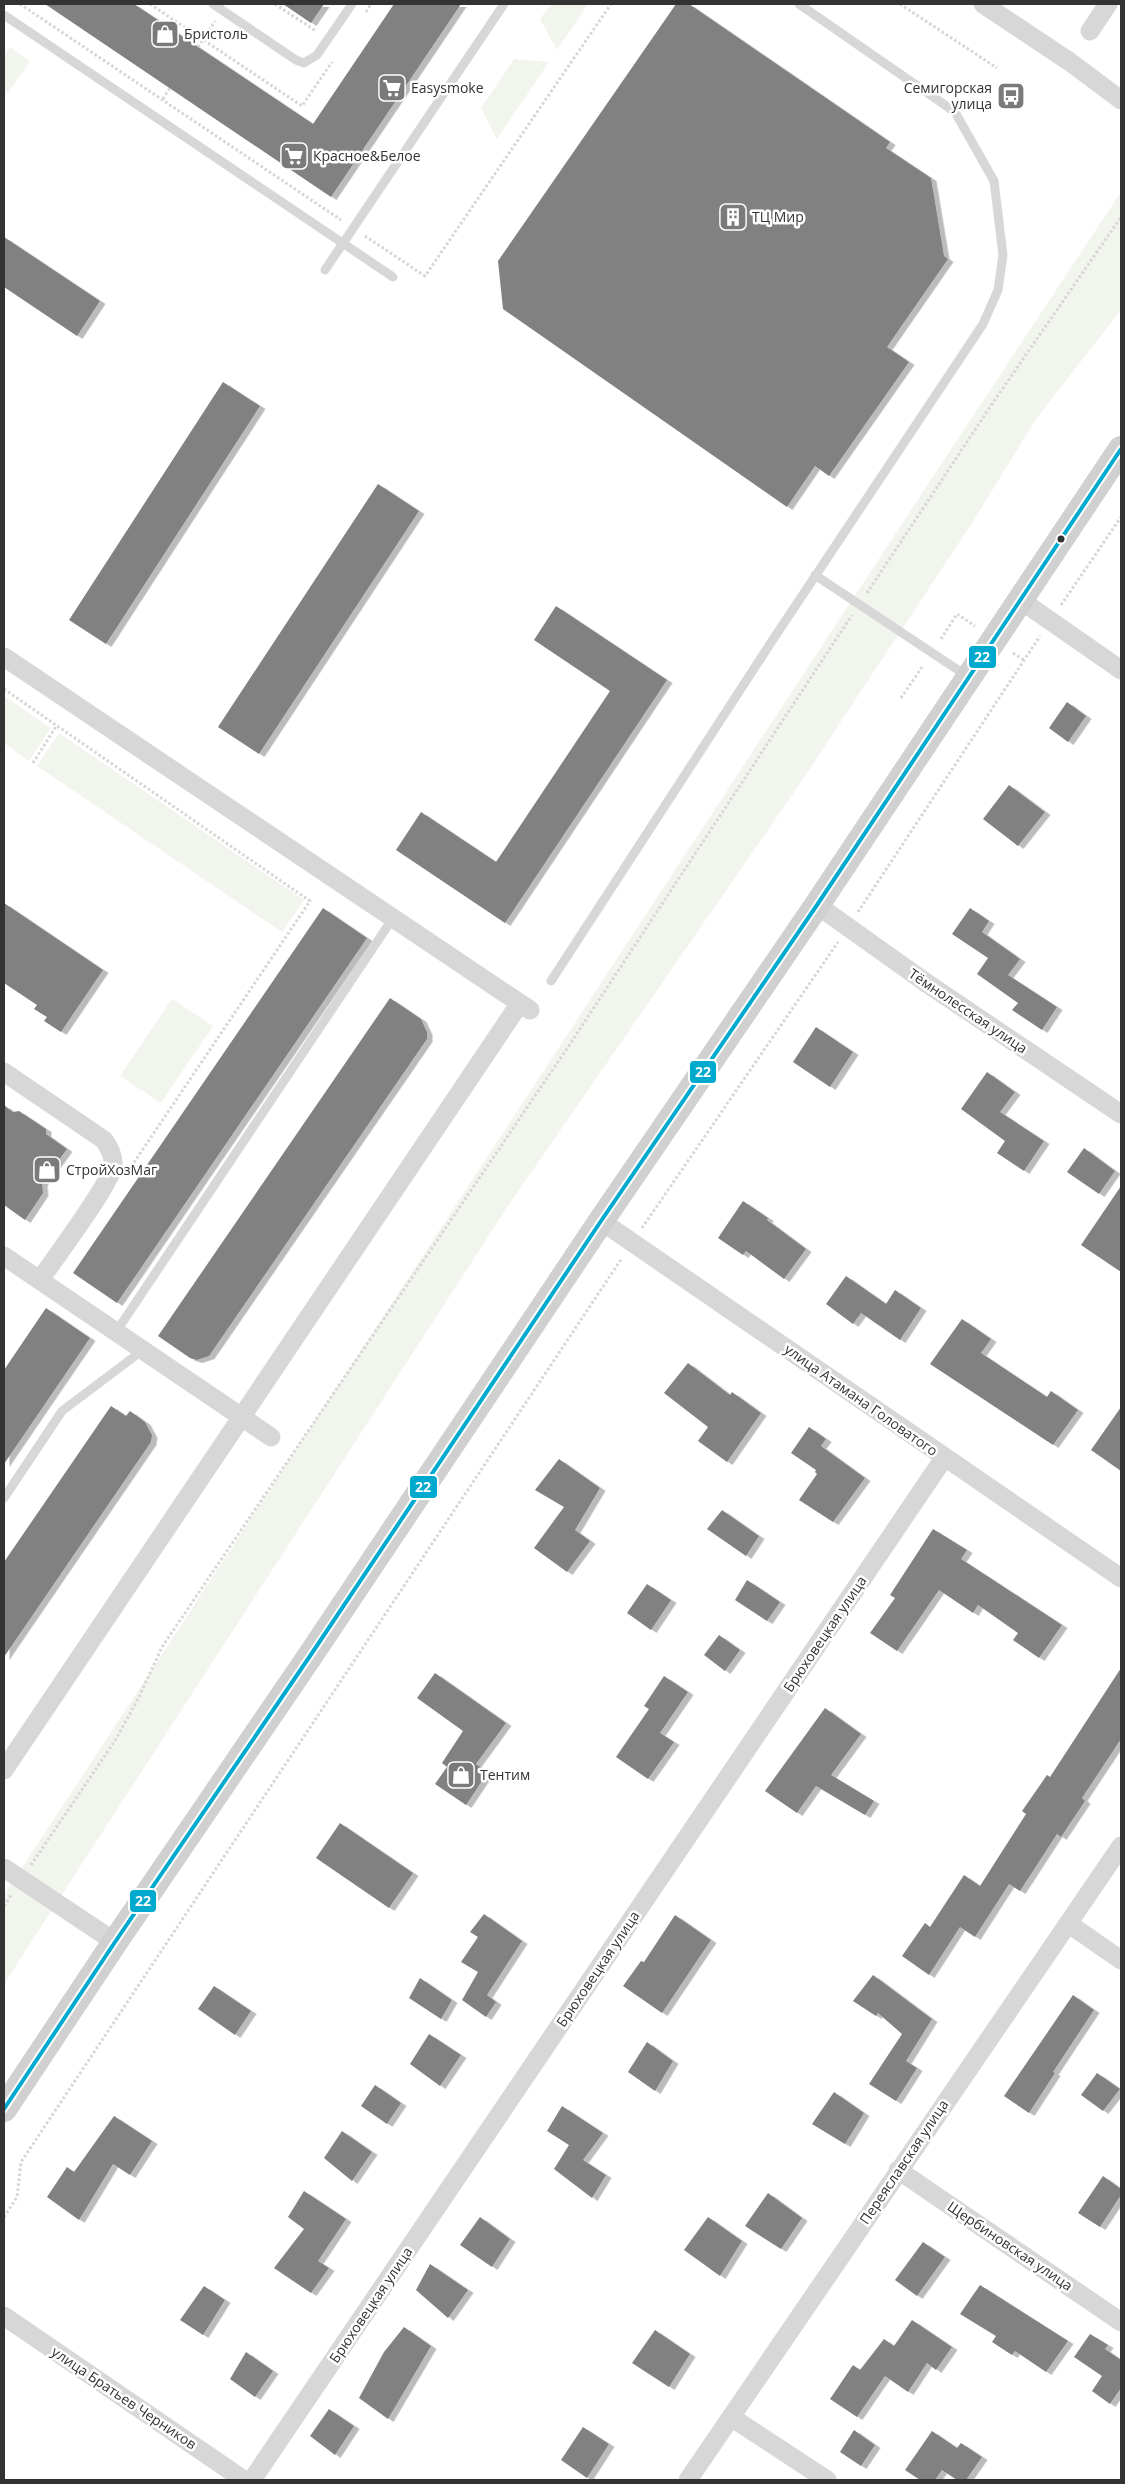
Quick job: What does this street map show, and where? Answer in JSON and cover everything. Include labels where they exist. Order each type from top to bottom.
[{"type":"street","points":[[983,4],[1070,62],[1121,100]]},
{"type":"street","points":[[1090,31],[1108,4]]},
{"type":"street","points":[[4,2109],[115,1942],[305,1664],[601,1221],[817,905],[1019,599],[1121,449]]},
{"type":"street","points":[[1019,599],[1121,670]]},
{"type":"street","points":[[4,657],[526,1007],[241,1416],[4,1770]]},
{"type":"street","name":"Тёмнолесская улица","points":[[817,905],[925,982],[1121,1114]]},
{"type":"street","points":[[4,1072],[104,1140],[111,1151],[113,1166],[104,1186],[40,1280]]},
{"type":"street","name":"улица Атамана Головатого","points":[[601,1221],[1121,1578]]},
{"type":"street","points":[[4,1256],[271,1437]]},
{"type":"street","name":"Брюховецкая улица","points":[[252,2480],[944,1458]]},
{"type":"street","name":"Переяславская улица","points":[[688,2480],[1121,1846]]},
{"type":"street","points":[[4,1868],[115,1942]]},
{"type":"street","points":[[1069,1924],[1121,1960]]},
{"type":"street","name":"Щербиновская улица","points":[[898,2170],[1121,2322]]},
{"type":"street","name":"улица Братьев Черников","points":[[4,2316],[244,2480]]},
{"type":"street","points":[[731,2417],[827,2480]]},
{"type":"lane","points":[[213,4],[296,60],[304,63],[317,55],[352,4]]},
{"type":"lane","points":[[324,270],[504,4]]},
{"type":"lane","points":[[551,981],[815,575],[983,324],[998,290],[1003,255],[994,181],[955,112],[799,4]]},
{"type":"lane","points":[[4,15],[393,277]]},
{"type":"lane","points":[[815,575],[968,676]]},
{"type":"lane","points":[[116,1332],[393,918]]},
{"type":"lane","points":[[4,1498],[62,1411],[143,1350]]},
{"type":"path","points":[[20,4],[425,276],[611,4]]},
{"type":"path","points":[[275,4],[302,22]]},
{"type":"path","points":[[900,4],[997,68]]},
{"type":"path","points":[[198,47],[223,10]]},
{"type":"path","points":[[163,99],[170,88]]},
{"type":"path","points":[[4,1906],[116,1739],[138,1699],[162,1647],[566,1050],[994,401],[1121,217]]},
{"type":"path","points":[[1058,609],[1121,517]]},
{"type":"path","points":[[941,639],[958,614],[975,626]]},
{"type":"path","points":[[4,2217],[17,2198],[21,2162],[632,1242],[848,927],[1041,634]]},
{"type":"path","points":[[1010,651],[1024,661]]},
{"type":"path","points":[[901,698],[922,667]]},
{"type":"path","points":[[4,689],[310,901],[127,1172]]},
{"type":"path","points":[[33,763],[57,725]]},
{"type":"shaded area","points":[[551,4],[588,4],[557,50],[540,19]]},
{"type":"shaded area","points":[[10,47],[30,61],[8,93],[4,90],[4,56]]},
{"type":"shaded area","points":[[514,59],[549,62],[497,139],[481,108]]},
{"type":"shaded area","points":[[1121,192],[1121,310],[1036,419],[974,520],[801,782],[508,1206],[4,1984],[4,1895]]},
{"type":"shaded area","points":[[4,696],[51,728],[29,761],[4,743]]},
{"type":"shaded area","points":[[59,733],[304,900],[282,932],[37,766]]},
{"type":"shaded area","points":[[172,999],[213,1026],[161,1103],[120,1076]]},
{"type":"building","points":[[45,4],[134,4],[313,124],[394,4],[461,4],[331,197]]},
{"type":"building","points":[[283,4],[324,4],[311,23]]},
{"type":"building","name":"ТЦ Мир","points":[[676,4],[689,4],[890,142],[886,148],[931,178],[944,256],[948,259],[887,347],[909,362],[829,476],[815,466],[787,507],[503,309],[498,261]]},
{"type":"building","points":[[4,237],[100,301],[77,336],[4,287]]},
{"type":"building","points":[[223,382],[260,406],[106,644],[69,620]]},
{"type":"building","points":[[378,484],[419,511],[259,754],[218,727]]},
{"type":"building","points":[[556,606],[667,680],[505,923],[396,850],[421,812],[496,862],[610,691],[534,640]]},
{"type":"building","points":[[1067,702],[1086,716],[1068,742],[1049,728]]},
{"type":"building","points":[[1009,785],[1045,812],[1018,846],[983,819]]},
{"type":"building","points":[[4,903],[103,970],[61,1032],[44,1021],[47,1017],[34,1009],[37,1005],[4,983]]},
{"type":"building","points":[[323,908],[367,938],[117,1303],[73,1273]]},
{"type":"building","points":[[970,908],[989,921],[982,932],[1020,959],[1008,975],[1057,1007],[1042,1030],[1012,1010],[1018,1003],[977,974],[988,958],[952,934]]},
{"type":"building","points":[[390,998],[421,1019],[427,1032],[427,1039],[209,1356],[197,1360],[190,1358],[158,1336]]},
{"type":"building","points":[[816,1027],[853,1052],[830,1087],[793,1062]]},
{"type":"building","points":[[987,1072],[1015,1092],[1000,1112],[1044,1141],[1024,1171],[997,1153],[1005,1141],[961,1109]]},
{"type":"building","points":[[4,1105],[13,1112],[19,1111],[46,1129],[46,1134],[67,1149],[42,1183],[43,1193],[25,1220],[4,1205]]},
{"type":"building","points":[[1084,1148],[1115,1171],[1099,1194],[1067,1172]]},
{"type":"building","points":[[1121,1186],[1121,1272],[1081,1245]]},
{"type":"building","points":[[743,1201],[768,1218],[767,1220],[806,1249],[784,1279],[746,1251],[743,1255],[718,1238]]},
{"type":"building","points":[[846,1276],[886,1304],[895,1290],[921,1308],[900,1340],[861,1313],[853,1324],[826,1304]]},
{"type":"building","points":[[46,1308],[90,1338],[4,1464],[4,1370]]},
{"type":"building","points":[[962,1319],[991,1339],[981,1353],[1047,1397],[1051,1391],[1078,1410],[1053,1445],[930,1364]]},
{"type":"building","points":[[688,1363],[730,1395],[732,1392],[761,1413],[727,1462],[698,1441],[708,1427],[664,1393]]},
{"type":"building","points":[[111,1406],[126,1416],[130,1411],[145,1422],[152,1435],[151,1442],[4,1657],[4,1562]]},
{"type":"building","points":[[1121,1407],[1121,1471],[1091,1450]]},
{"type":"building","points":[[809,1427],[826,1439],[821,1446],[865,1478],[833,1522],[799,1500],[817,1474],[816,1470],[791,1453]]},
{"type":"building","points":[[559,1459],[600,1488],[575,1530],[590,1541],[567,1572],[534,1548],[564,1507],[535,1490]]},
{"type":"building","points":[[722,1510],[759,1536],[746,1556],[707,1529]]},
{"type":"building","points":[[933,1529],[967,1550],[961,1559],[1062,1625],[1039,1658],[1013,1640],[1018,1633],[978,1605],[973,1613],[939,1590],[897,1651],[870,1633],[895,1598],[890,1595]]},
{"type":"building","points":[[747,1580],[780,1602],[767,1621],[735,1600]]},
{"type":"building","points":[[647,1584],[671,1600],[651,1630],[627,1613]]},
{"type":"building","points":[[719,1635],[740,1650],[725,1671],[704,1655]]},
{"type":"building","points":[[1121,1668],[1121,1739],[1082,1798],[1085,1801],[1061,1837],[1057,1834],[1020,1891],[1009,1884],[975,1937],[960,1927],[929,1975],[902,1956],[925,1923],[930,1927],[964,1875],[980,1886],[1026,1814],[1022,1811],[1047,1775],[1050,1777]]},
{"type":"building","points":[[435,1673],[506,1723],[476,1764],[488,1772],[466,1805],[435,1784],[447,1767],[442,1763],[463,1731],[417,1698]]},
{"type":"building","points":[[664,1676],[688,1692],[660,1733],[674,1742],[648,1779],[616,1757],[649,1709],[644,1706]]},
{"type":"building","points":[[825,1708],[861,1734],[831,1775],[874,1801],[865,1815],[816,1786],[797,1813],[765,1791]]},
{"type":"building","points":[[340,1823],[413,1873],[389,1908],[316,1858]]},
{"type":"building","points":[[484,1914],[522,1941],[487,1995],[496,2002],[486,2017],[462,2000],[478,1972],[461,1962],[478,1937],[470,1932]]},
{"type":"building","points":[[675,1915],[711,1940],[662,2013],[623,1986],[641,1961],[644,1962]]},
{"type":"building","points":[[873,1975],[932,2019],[906,2061],[917,2068],[896,2101],[869,2084],[902,2034],[878,2013],[876,2016],[853,2001]]},
{"type":"building","points":[[420,1978],[452,2000],[441,2019],[409,1998]]},
{"type":"building","points":[[214,1986],[251,2011],[235,2035],[198,2009]]},
{"type":"building","points":[[1073,1995],[1094,2010],[1053,2072],[1055,2073],[1029,2113],[1004,2096]]},
{"type":"building","points":[[429,2034],[461,2055],[440,2086],[410,2064]]},
{"type":"building","points":[[647,2042],[673,2061],[655,2091],[628,2072]]},
{"type":"building","points":[[1097,2073],[1120,2089],[1103,2111],[1081,2095]]},
{"type":"building","points":[[375,2085],[401,2103],[387,2124],[361,2106]]},
{"type":"building","points":[[834,2092],[864,2113],[845,2144],[812,2124]]},
{"type":"building","points":[[562,2106],[603,2133],[583,2160],[606,2175],[592,2198],[554,2169],[569,2145],[547,2131]]},
{"type":"building","points":[[114,2116],[152,2141],[130,2175],[113,2164],[79,2220],[47,2197],[67,2167],[74,2172]]},
{"type":"building","points":[[342,2131],[372,2152],[352,2181],[324,2158]]},
{"type":"building","points":[[1103,2176],[1121,2189],[1121,2195],[1100,2227],[1078,2213]]},
{"type":"building","points":[[304,2191],[346,2219],[318,2261],[329,2268],[311,2293],[274,2268],[304,2229],[288,2217]]},
{"type":"building","points":[[768,2193],[802,2218],[781,2249],[745,2226]]},
{"type":"building","points":[[480,2217],[510,2239],[492,2267],[460,2245]]},
{"type":"building","points":[[708,2217],[742,2241],[720,2276],[684,2250]]},
{"type":"building","points":[[923,2242],[945,2257],[917,2296],[895,2280]]},
{"type":"building","points":[[430,2264],[468,2290],[448,2318],[416,2290]]},
{"type":"building","points":[[980,2285],[1068,2341],[1046,2372],[1015,2351],[1012,2355],[992,2342],[996,2336],[960,2314]]},
{"type":"building","points":[[204,2286],[225,2300],[203,2335],[180,2320]]},
{"type":"building","points":[[912,2320],[952,2347],[936,2370],[927,2363],[908,2392],[885,2376],[857,2417],[830,2399],[853,2365],[860,2370],[884,2339],[894,2346]]},
{"type":"building","points":[[404,2327],[431,2346],[388,2419],[359,2398],[384,2352]]},
{"type":"building","points":[[655,2330],[690,2354],[669,2387],[632,2363]]},
{"type":"building","points":[[1090,2334],[1108,2345],[1105,2349],[1121,2360],[1121,2388],[1110,2404],[1092,2391],[1102,2376],[1074,2357]]},
{"type":"building","points":[[246,2352],[273,2371],[255,2397],[230,2379]]},
{"type":"building","points":[[329,2409],[354,2426],[335,2455],[310,2436]]},
{"type":"building","points":[[583,2427],[609,2444],[587,2478],[561,2460]]},
{"type":"building","points":[[854,2430],[875,2445],[861,2466],[840,2452]]},
{"type":"building","points":[[932,2431],[957,2448],[961,2443],[982,2457],[966,2480],[957,2480],[942,2470],[935,2480],[920,2480],[905,2470]]},
{"type":"transit line","name":"22","points":[[4,2109],[601,1221],[817,905],[1121,449]]},
{"type":"place","name":"Бристоль","points":[[165,34]]},
{"type":"place","name":"Easysmoke","points":[[392,88]]},
{"type":"place","name":"Семигорская улица","points":[[1011,96]]},
{"type":"place","name":"Красное&Белое","points":[[294,156]]},
{"type":"place","name":"ТЦ Мир","points":[[733,217]]},
{"type":"place","name":"СтройХозМаг","points":[[47,1170]]},
{"type":"place","name":"Тентим","points":[[461,1775]]}]
